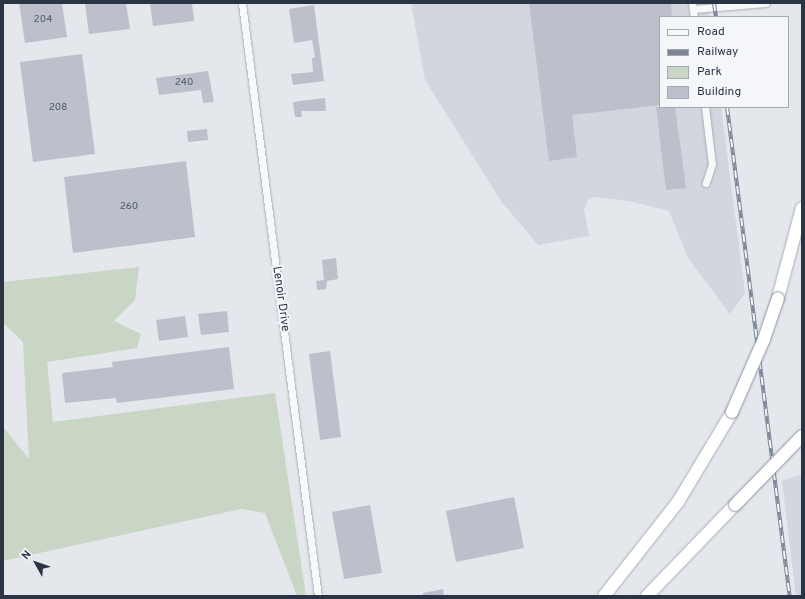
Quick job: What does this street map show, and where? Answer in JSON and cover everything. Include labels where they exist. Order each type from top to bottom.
[{"type":"highway","points":[[604,596],[678,502],[732,412],[764,340],[778,298],[802,208]]},
{"type":"highway","points":[[647,596],[802,436]]},
{"type":"street","name":"Lenoir Drive","points":[[242,3],[318,596]]},
{"type":"street","points":[[694,16],[692,6],[766,3]]},
{"type":"street","points":[[705,108],[712,164],[706,183]]},
{"type":"shaded area","points":[[411,3],[707,3],[709,16],[659,16],[659,108],[721,108],[745,293],[730,314],[688,258],[669,211],[629,201],[594,197],[588,200],[584,209],[589,236],[538,245],[501,201],[425,80]]},
{"type":"shaded area","points":[[802,474],[802,596],[796,596],[782,481]]},
{"type":"green space","points":[[139,267],[135,300],[114,321],[141,334],[137,348],[47,362],[53,422],[275,393],[306,596],[297,596],[265,513],[241,509],[3,561],[3,427],[29,459],[23,342],[3,323],[3,282]]},
{"type":"building","points":[[19,3],[62,3],[67,37],[25,43]]},
{"type":"building","points":[[85,3],[126,3],[130,29],[89,34]]},
{"type":"building","points":[[150,3],[192,3],[194,21],[153,26]]},
{"type":"building","points":[[529,3],[671,3],[672,16],[659,16],[659,105],[572,115],[577,157],[549,161]]},
{"type":"building","points":[[314,5],[324,81],[293,85],[291,74],[313,72],[312,58],[315,57],[312,40],[294,43],[289,9]]},
{"type":"building","points":[[82,54],[95,154],[33,162],[20,62]]},
{"type":"building","points":[[208,71],[214,102],[203,103],[201,90],[159,95],[156,78]]},
{"type":"building","points":[[325,98],[326,111],[301,111],[302,117],[295,117],[293,102]]},
{"type":"building","points":[[656,107],[675,108],[686,188],[666,190]]},
{"type":"building","points":[[207,129],[208,140],[188,142],[187,131]]},
{"type":"building","points":[[186,161],[195,237],[73,253],[64,177]]},
{"type":"building","points":[[336,258],[338,279],[327,281],[326,289],[317,290],[316,281],[324,280],[322,260]]},
{"type":"building","points":[[227,311],[229,332],[201,335],[198,314]]},
{"type":"building","points":[[185,316],[188,337],[159,341],[156,320]]},
{"type":"building","points":[[229,347],[234,389],[117,403],[116,398],[65,403],[62,373],[113,367],[112,362]]},
{"type":"building","points":[[330,351],[341,437],[320,440],[309,354]]},
{"type":"building","points":[[514,497],[524,548],[456,562],[446,511]]},
{"type":"building","points":[[370,505],[382,573],[344,579],[332,512]]},
{"type":"building","points":[[443,589],[444,596],[423,596],[423,593]]},
{"type":"railway","points":[[714,3],[716,16]]},
{"type":"railway","points":[[727,108],[790,596]]}]
